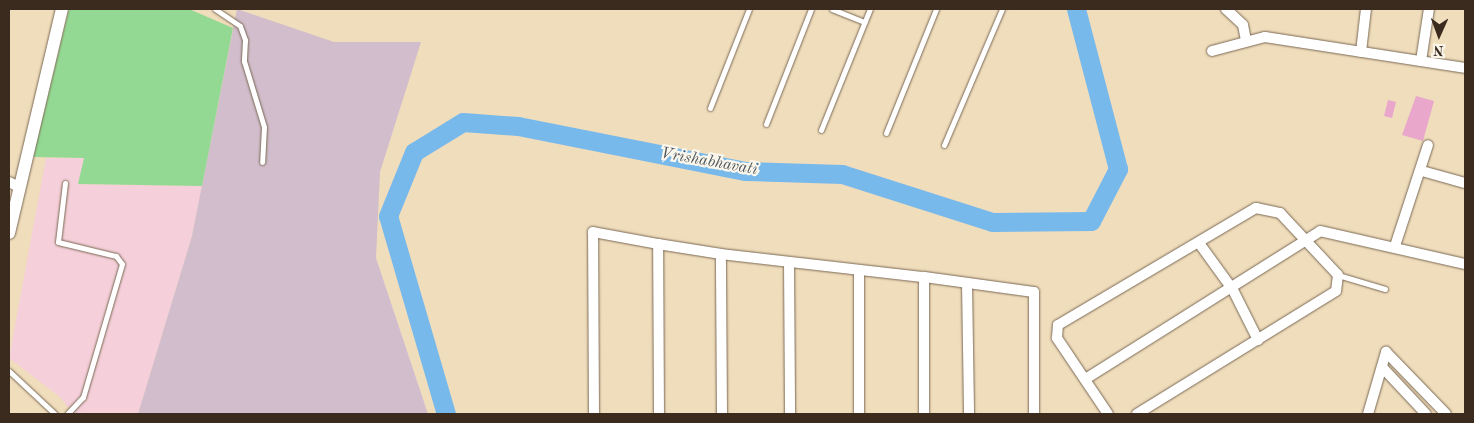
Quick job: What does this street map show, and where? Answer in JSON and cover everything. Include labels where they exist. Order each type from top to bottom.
[{"type":"street","points":[[9,233],[14,184],[62,9]]},
{"type":"street","points":[[1226,9],[1243,25],[1246,41]]},
{"type":"street","points":[[1361,52],[1366,9]]},
{"type":"street","points":[[1421,61],[1429,9]]},
{"type":"street","points":[[1212,51],[1265,37],[1465,68]]},
{"type":"street","points":[[1395,246],[1422,171],[1428,145]]},
{"type":"street","points":[[1422,171],[1465,183]]},
{"type":"street","points":[[1108,414],[1087,378],[1057,338],[1058,325],[1260,207],[1280,213],[1308,239],[1338,275],[1339,287],[1333,295],[1137,414]]},
{"type":"street","points":[[1087,378],[1233,290],[1308,239],[1330,230],[1465,264]]},
{"type":"street","points":[[594,414],[593,232],[721,254],[924,277],[1034,292],[1034,414]]},
{"type":"street","points":[[1199,243],[1233,290],[1258,340]]},
{"type":"street","points":[[658,244],[659,414]]},
{"type":"street","points":[[721,254],[722,414]]},
{"type":"street","points":[[789,262],[790,414]]},
{"type":"street","points":[[859,270],[859,414]]},
{"type":"street","points":[[924,277],[924,414]]},
{"type":"street","points":[[967,283],[969,414]]},
{"type":"street","points":[[1368,414],[1386,352],[1446,414]]},
{"type":"street","points":[[1382,367],[1426,414]]},
{"type":"lane","points":[[215,9],[240,26],[245,40],[244,61],[264,127],[262,162]]},
{"type":"lane","points":[[710,108],[749,9]]},
{"type":"lane","points":[[766,124],[811,9]]},
{"type":"lane","points":[[832,9],[864,22]]},
{"type":"lane","points":[[821,130],[870,9]]},
{"type":"lane","points":[[886,133],[936,9]]},
{"type":"lane","points":[[944,145],[1002,9]]},
{"type":"lane","points":[[66,183],[58,242],[116,256],[122,264],[82,397],[67,414]]},
{"type":"lane","points":[[1338,275],[1385,289]]},
{"type":"lane","points":[[9,371],[55,414]]},
{"type":"shaded area","points":[[237,9],[334,42],[421,42],[380,172],[376,258],[428,414],[138,414],[192,236]]},
{"type":"shaded area","points":[[46,158],[84,158],[79,184],[202,186],[192,236],[138,414],[73,414],[61,398],[9,358]]},
{"type":"green space","points":[[69,9],[189,9],[233,28],[202,186],[78,184],[84,158],[33,157]]},
{"type":"building","points":[[1416,96],[1434,101],[1423,141],[1402,135]]},
{"type":"building","points":[[1388,100],[1396,102],[1392,118],[1384,116]]},
{"type":"waterway","name":"Vrishabhavati","points":[[446,414],[388,216],[414,152],[463,122],[518,126],[746,171],[842,174],[992,222],[1091,221],[1118,169],[1076,9]]}]
